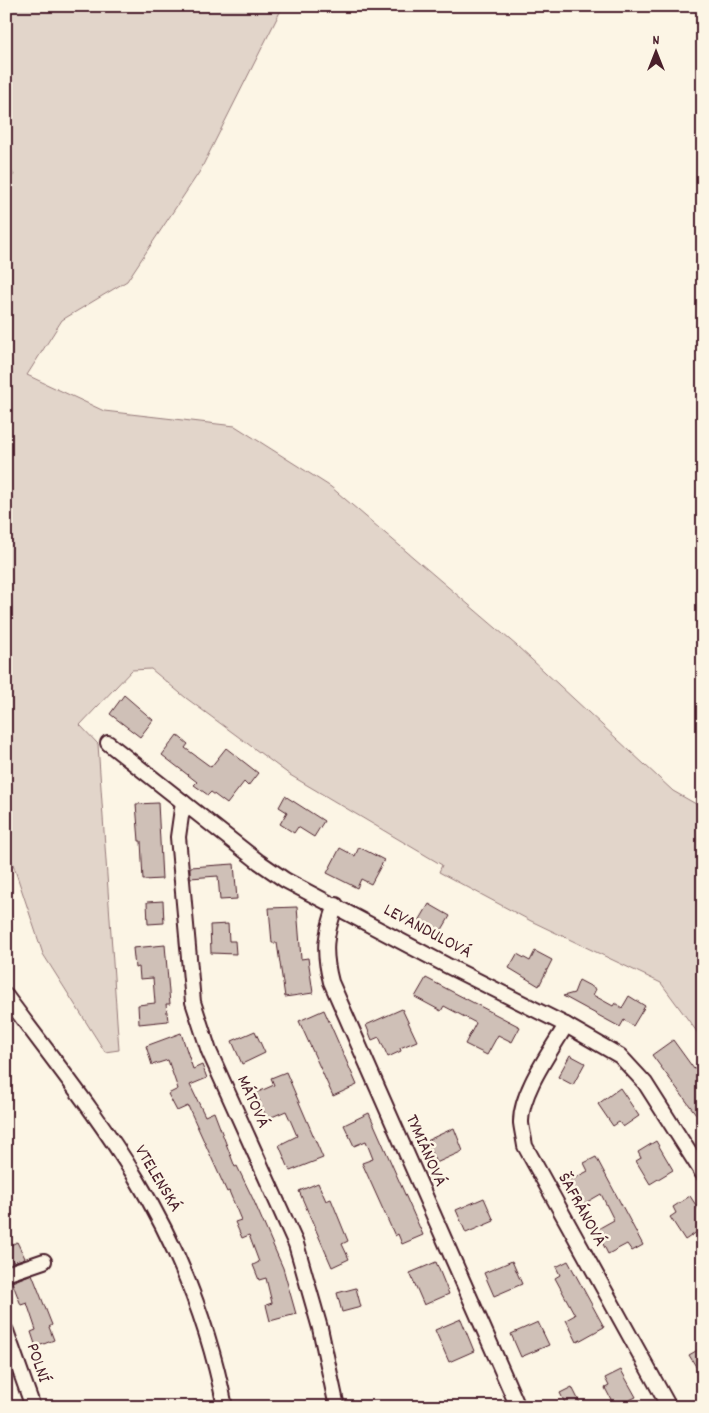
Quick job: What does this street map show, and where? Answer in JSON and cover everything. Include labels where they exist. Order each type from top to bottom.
[{"type":"street","name":"LEVANDULOVÁ","points":[[108,743],[266,867],[286,880],[446,965],[566,1025],[620,1056],[645,1083],[703,1174]]},
{"type":"street","name":"MÁTOVÁ","points":[[182,802],[178,837],[194,1002],[209,1051],[296,1244],[320,1328],[337,1407]]},
{"type":"street","name":"TYMIÁNOVÁ","points":[[336,905],[326,932],[325,958],[330,982],[518,1407]]},
{"type":"street","name":"VTELENSKÁ","points":[[6,996],[120,1153],[151,1204],[177,1255],[200,1311],[212,1348],[225,1407]]},
{"type":"street","name":"ŠAFRÁNOVÁ","points":[[566,1025],[535,1078],[524,1104],[521,1122],[526,1146],[668,1407]]},
{"type":"street","points":[[6,1274],[44,1261]]},
{"type":"street","name":"POLNÍ","points":[[6,1331],[33,1407]]},
{"type":"shaded area","points":[[6,6],[283,6],[200,171],[127,281],[62,320],[27,375],[104,411],[235,426],[331,487],[517,646],[673,791],[703,808],[703,1040],[661,983],[531,921],[439,872],[442,865],[290,775],[186,698],[151,669],[132,670],[80,725],[98,744],[119,1050],[105,1052],[43,954],[6,843],[6,180],[14,175],[6,162]]},
{"type":"building","points":[[124,695],[153,720],[140,737],[110,714]]},
{"type":"building","points":[[177,735],[188,744],[185,748],[211,767],[226,748],[258,773],[248,786],[244,782],[227,804],[211,792],[208,795],[194,785],[197,782],[162,755]]},
{"type":"building","points":[[285,796],[324,821],[314,837],[298,827],[294,833],[280,824],[287,812],[279,807]]},
{"type":"building","points":[[158,803],[162,879],[143,880],[141,841],[139,841],[136,804]]},
{"type":"building","points":[[359,847],[384,860],[371,884],[361,879],[357,888],[327,873],[340,848],[355,856]]},
{"type":"building","points":[[234,864],[237,899],[220,900],[218,876],[190,878],[190,867]]},
{"type":"building","points":[[163,901],[164,923],[148,924],[147,902]]},
{"type":"building","points":[[429,904],[450,916],[440,933],[419,921]]},
{"type":"building","points":[[297,907],[301,959],[308,958],[313,993],[285,997],[277,943],[272,943],[269,908]]},
{"type":"building","points":[[228,924],[229,941],[235,941],[236,954],[211,953],[210,925]]},
{"type":"building","points":[[165,945],[170,1004],[166,1004],[168,1021],[139,1024],[138,1005],[155,1003],[153,978],[140,979],[139,967],[135,968],[133,948]]},
{"type":"building","points":[[535,951],[552,960],[539,986],[509,968],[517,954],[530,961]]},
{"type":"building","points":[[426,978],[520,1027],[512,1042],[498,1035],[487,1055],[465,1044],[476,1023],[444,1006],[441,1011],[415,997]]},
{"type":"building","points":[[579,980],[596,989],[593,995],[613,1006],[615,1003],[622,1008],[629,996],[645,1006],[633,1026],[624,1020],[620,1027],[563,996],[574,993]]},
{"type":"building","points":[[402,1009],[417,1041],[400,1048],[401,1051],[388,1057],[379,1037],[372,1040],[366,1025]]},
{"type":"building","points":[[324,1010],[357,1085],[333,1096],[299,1021]]},
{"type":"building","points":[[255,1031],[265,1053],[242,1064],[232,1041]]},
{"type":"building","points":[[181,1033],[193,1069],[202,1065],[207,1078],[190,1085],[205,1116],[214,1112],[235,1167],[237,1166],[253,1199],[283,1268],[296,1314],[270,1321],[266,1305],[272,1303],[266,1278],[259,1280],[253,1265],[259,1262],[249,1235],[242,1238],[235,1222],[241,1220],[229,1191],[227,1192],[188,1106],[177,1111],[168,1094],[178,1089],[168,1060],[152,1065],[146,1046]]},
{"type":"building","points":[[673,1040],[694,1069],[698,1065],[703,1071],[703,1109],[696,1114],[652,1055]]},
{"type":"building","points":[[570,1055],[585,1063],[573,1085],[558,1077]]},
{"type":"building","points":[[286,1072],[323,1158],[290,1171],[279,1145],[297,1136],[291,1122],[286,1111],[267,1119],[256,1093],[274,1085],[271,1078]]},
{"type":"building","points":[[620,1088],[639,1116],[623,1127],[619,1122],[613,1126],[598,1104]]},
{"type":"building","points":[[369,1113],[423,1235],[402,1244],[398,1234],[395,1236],[362,1163],[373,1159],[366,1141],[354,1146],[344,1125]]},
{"type":"building","points":[[454,1128],[463,1151],[436,1163],[426,1141]]},
{"type":"building","points":[[656,1141],[673,1170],[650,1184],[636,1161],[641,1158],[638,1152]]},
{"type":"building","points":[[596,1157],[643,1245],[632,1251],[627,1244],[608,1254],[596,1230],[614,1220],[601,1194],[582,1205],[569,1181],[588,1171],[584,1163]]},
{"type":"building","points":[[318,1183],[326,1201],[331,1199],[348,1241],[342,1244],[349,1259],[332,1267],[299,1191]]},
{"type":"building","points":[[690,1196],[703,1216],[703,1228],[685,1240],[670,1217],[676,1213],[673,1207]]},
{"type":"building","points":[[484,1198],[494,1221],[466,1233],[456,1210]]},
{"type":"building","points":[[17,1242],[25,1258],[13,1262],[7,1247]]},
{"type":"building","points":[[512,1261],[522,1284],[494,1296],[484,1273]]},
{"type":"building","points":[[568,1261],[604,1327],[577,1342],[566,1320],[575,1315],[555,1278],[560,1275],[556,1267]]},
{"type":"building","points":[[436,1262],[449,1294],[424,1305],[410,1273]]},
{"type":"building","points":[[32,1274],[52,1325],[49,1327],[54,1340],[36,1347],[31,1332],[36,1330],[27,1303],[21,1305],[12,1282]]},
{"type":"building","points":[[356,1288],[361,1307],[342,1312],[337,1293]]},
{"type":"building","points":[[461,1319],[474,1351],[449,1362],[435,1330]]},
{"type":"building","points":[[538,1322],[549,1345],[521,1357],[511,1334]]},
{"type":"building","points":[[703,1347],[703,1378],[689,1355]]},
{"type":"building","points":[[621,1370],[636,1397],[615,1407],[605,1388],[609,1386],[605,1378]]},
{"type":"building","points":[[572,1387],[582,1407],[567,1407],[560,1393]]}]
